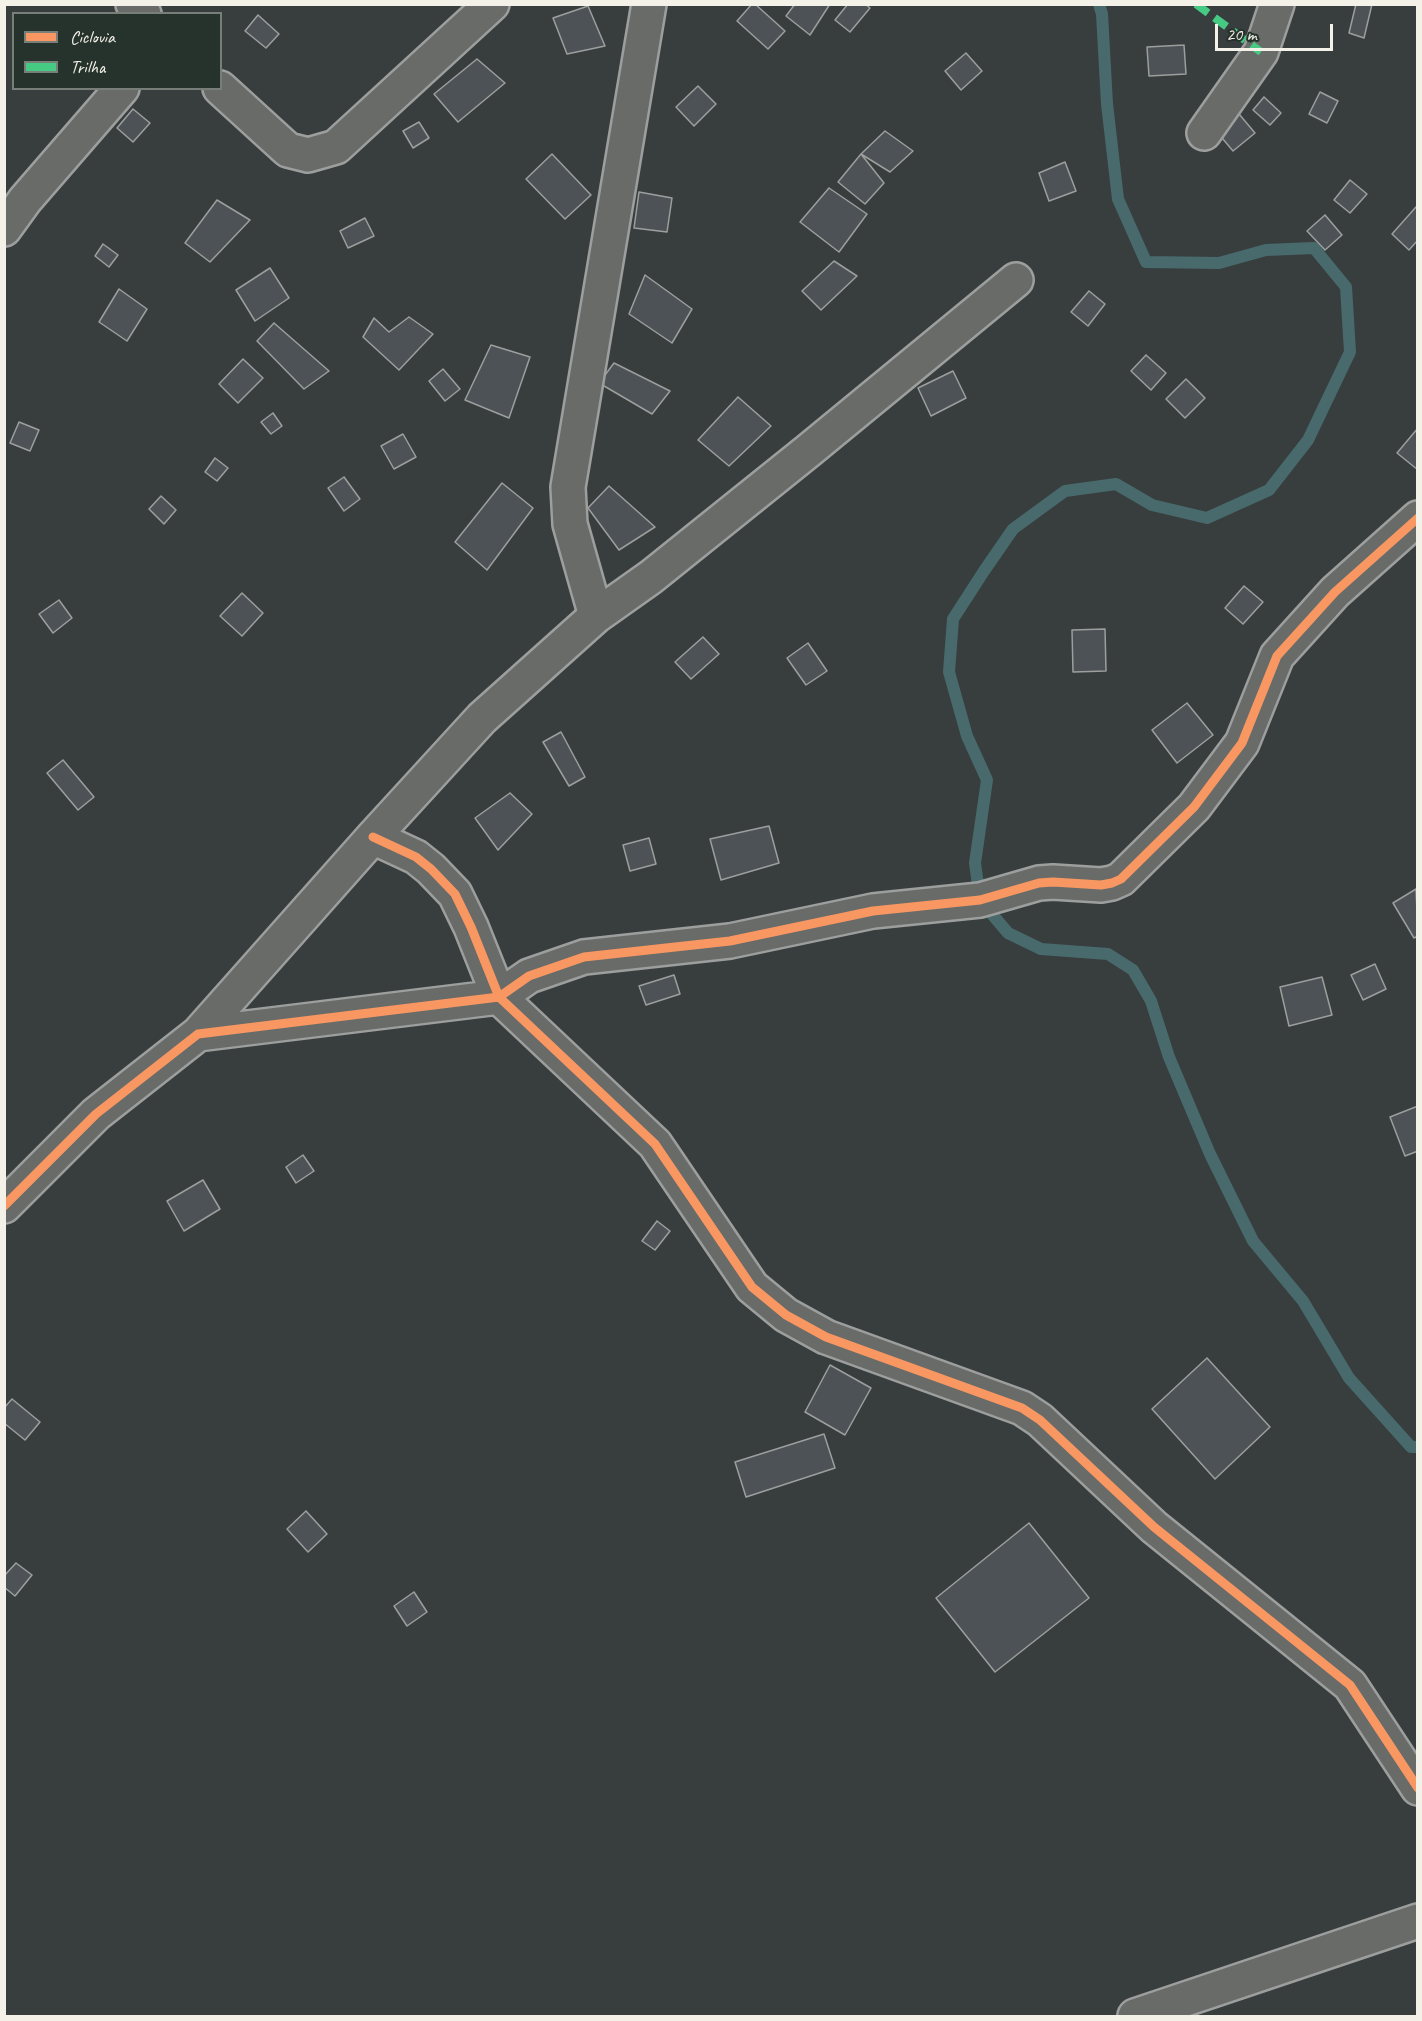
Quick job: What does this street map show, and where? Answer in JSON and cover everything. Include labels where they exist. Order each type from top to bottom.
[{"type":"street","points":[[222,90],[288,150],[308,155],[336,147],[492,4]]},
{"type":"street","points":[[596,616],[570,524],[568,487],[649,4]]},
{"type":"street","points":[[1204,133],[1261,52],[1277,4]]},
{"type":"street","points":[[4,229],[25,200],[120,90]]},
{"type":"street","points":[[4,1206],[96,1114],[198,1034],[482,718],[596,616],[651,577],[800,458],[1016,280]]},
{"type":"street","points":[[198,1034],[499,997],[529,976],[584,957],[730,941],[873,912],[980,900],[1046,883],[1112,884],[1121,879],[1194,807],[1242,742],[1277,656],[1335,592],[1418,518]]},
{"type":"street","points":[[373,837],[416,857],[431,868],[455,894],[464,910],[499,997],[655,1144],[752,1287],[786,1315],[826,1337],[1022,1408],[1040,1420],[1154,1527],[1350,1685],[1418,1788]]},
{"type":"street","points":[[1135,2016],[1418,1922]]},
{"type":"building","points":[[752,4],[755,4],[785,31],[768,49],[737,21]]},
{"type":"building","points":[[795,4],[830,4],[810,35],[786,16]]},
{"type":"building","points":[[848,4],[865,4],[870,8],[850,32],[835,20]]},
{"type":"building","points":[[1356,4],[1372,4],[1364,38],[1349,33]]},
{"type":"building","points":[[588,6],[605,46],[567,54],[553,18]]},
{"type":"building","points":[[258,15],[279,34],[266,48],[245,31]]},
{"type":"building","points":[[1184,45],[1186,74],[1149,76],[1147,47]]},
{"type":"building","points":[[966,53],[982,71],[961,90],[945,71]]},
{"type":"building","points":[[477,59],[505,83],[458,122],[434,94]]},
{"type":"building","points":[[698,86],[716,104],[694,126],[676,107]]},
{"type":"building","points":[[1320,92],[1338,101],[1327,123],[1309,114]]},
{"type":"building","points":[[1264,97],[1281,113],[1270,125],[1253,110]]},
{"type":"building","points":[[1234,108],[1255,133],[1233,151],[1212,126]]},
{"type":"building","points":[[133,109],[150,123],[133,142],[117,128]]},
{"type":"building","points":[[419,122],[429,138],[413,148],[403,131]]},
{"type":"building","points":[[885,131],[913,151],[890,172],[861,154]]},
{"type":"building","points":[[552,154],[591,195],[565,219],[526,179]]},
{"type":"building","points":[[861,154],[884,183],[865,204],[838,182]]},
{"type":"building","points":[[1065,162],[1076,191],[1049,201],[1039,173]]},
{"type":"building","points":[[1350,180],[1367,194],[1350,213],[1334,200]]},
{"type":"building","points":[[829,188],[867,214],[839,252],[800,222]]},
{"type":"building","points":[[639,192],[672,198],[667,232],[634,228]]},
{"type":"building","points":[[217,200],[250,220],[210,262],[185,243]]},
{"type":"building","points":[[1416,207],[1418,209],[1418,240],[1409,250],[1392,234]]},
{"type":"building","points":[[1325,215],[1342,235],[1325,250],[1307,231]]},
{"type":"building","points":[[365,218],[374,236],[348,248],[340,231]]},
{"type":"building","points":[[103,244],[118,255],[109,267],[95,256]]},
{"type":"building","points":[[834,261],[857,276],[821,310],[802,291]]},
{"type":"building","points":[[270,268],[289,298],[255,321],[236,290]]},
{"type":"building","points":[[645,275],[692,309],[672,343],[629,314]]},
{"type":"building","points":[[119,289],[147,309],[127,341],[99,322]]},
{"type":"building","points":[[1089,291],[1105,304],[1088,326],[1071,312]]},
{"type":"building","points":[[409,317],[433,334],[399,370],[363,337],[374,318],[389,332]]},
{"type":"building","points":[[274,323],[329,371],[304,389],[257,341]]},
{"type":"building","points":[[491,345],[530,357],[509,418],[465,400]]},
{"type":"building","points":[[1146,355],[1166,373],[1151,390],[1131,371]]},
{"type":"building","points":[[243,359],[263,378],[238,403],[219,384]]},
{"type":"building","points":[[614,363],[670,391],[652,414],[599,383]]},
{"type":"building","points":[[443,369],[460,389],[445,401],[429,381]]},
{"type":"building","points":[[953,371],[966,398],[931,416],[918,388]]},
{"type":"building","points":[[1186,379],[1205,398],[1185,418],[1166,399]]},
{"type":"building","points":[[738,397],[771,426],[729,466],[698,440]]},
{"type":"building","points":[[273,413],[282,426],[271,434],[261,422]]},
{"type":"building","points":[[19,422],[39,430],[30,451],[10,443]]},
{"type":"building","points":[[1418,428],[1418,470],[1397,453]]},
{"type":"building","points":[[403,434],[416,457],[394,469],[381,446]]},
{"type":"building","points":[[215,458],[228,468],[217,481],[205,472]]},
{"type":"building","points":[[344,477],[360,499],[344,511],[328,488]]},
{"type":"building","points":[[502,483],[533,508],[487,570],[455,542]]},
{"type":"building","points":[[609,486],[655,527],[619,550],[588,508]]},
{"type":"building","points":[[161,496],[176,510],[164,524],[149,509]]},
{"type":"building","points":[[1244,586],[1263,602],[1243,624],[1225,608]]},
{"type":"building","points":[[242,593],[263,613],[242,636],[220,616]]},
{"type":"building","points":[[59,600],[72,618],[53,633],[39,614]]},
{"type":"building","points":[[1105,629],[1106,671],[1073,672],[1072,630]]},
{"type":"building","points":[[703,637],[719,654],[691,679],[675,662]]},
{"type":"building","points":[[808,643],[827,671],[806,685],[787,658]]},
{"type":"building","points":[[1187,703],[1213,735],[1177,763],[1152,730]]},
{"type":"building","points":[[561,732],[585,777],[569,786],[543,742]]},
{"type":"building","points":[[63,760],[94,797],[78,810],[47,773]]},
{"type":"building","points":[[510,793],[532,814],[498,850],[475,818]]},
{"type":"building","points":[[769,826],[779,863],[721,880],[710,839]]},
{"type":"building","points":[[649,838],[656,864],[630,871],[623,845]]},
{"type":"building","points":[[1416,889],[1418,936],[1414,938],[1393,903]]},
{"type":"building","points":[[1375,964],[1386,989],[1363,1000],[1351,975]]},
{"type":"building","points":[[674,975],[680,994],[646,1005],[639,986]]},
{"type":"building","points":[[1322,977],[1332,1015],[1289,1026],[1280,987]]},
{"type":"building","points":[[1418,1106],[1418,1151],[1405,1156],[1390,1117]]},
{"type":"building","points":[[303,1155],[314,1171],[296,1183],[286,1167]]},
{"type":"building","points":[[203,1180],[220,1209],[184,1231],[167,1201]]},
{"type":"building","points":[[657,1221],[670,1231],[655,1250],[642,1241]]},
{"type":"building","points":[[1207,1358],[1270,1427],[1215,1479],[1152,1409]]},
{"type":"building","points":[[830,1365],[871,1388],[845,1435],[805,1412]]},
{"type":"building","points":[[12,1399],[40,1422],[25,1440],[4,1423],[4,1408]]},
{"type":"building","points":[[824,1434],[835,1468],[746,1497],[735,1462]]},
{"type":"building","points":[[306,1511],[327,1534],[308,1552],[287,1529]]},
{"type":"building","points":[[1029,1523],[1089,1598],[995,1672],[936,1598]]},
{"type":"building","points":[[16,1563],[32,1575],[15,1596],[4,1587],[4,1576]]},
{"type":"building","points":[[414,1592],[427,1612],[407,1626],[394,1606]]},
{"type":"waterway","points":[[1099,4],[1102,14],[1107,104],[1118,199],[1146,262],[1219,263],[1266,250],[1314,248],[1346,287],[1350,352],[1308,440],[1269,490],[1207,518],[1152,505],[1116,484],[1065,491],[1013,529],[984,571],[953,619],[949,672],[967,736],[987,780],[975,863],[980,900],[1008,933],[1041,949],[1108,954],[1133,970],[1151,1001],[1169,1057],[1210,1154],[1253,1241],[1303,1301],[1349,1378],[1411,1447],[1418,1447]]},
{"type":"marked path","points":[[1196,4],[1261,52]]},
{"type":"cycle path","points":[[373,837],[416,857],[455,894],[499,997],[529,976],[584,957],[730,941],[873,911],[980,900],[1039,883],[1101,885],[1112,883],[1121,879],[1194,807],[1242,743],[1277,656],[1335,592],[1418,518]]},
{"type":"cycle path","points":[[4,1206],[96,1114],[198,1034],[499,997],[655,1144],[752,1287],[786,1315],[826,1337],[1022,1408],[1040,1420],[1154,1527],[1350,1685],[1418,1788]]}]
